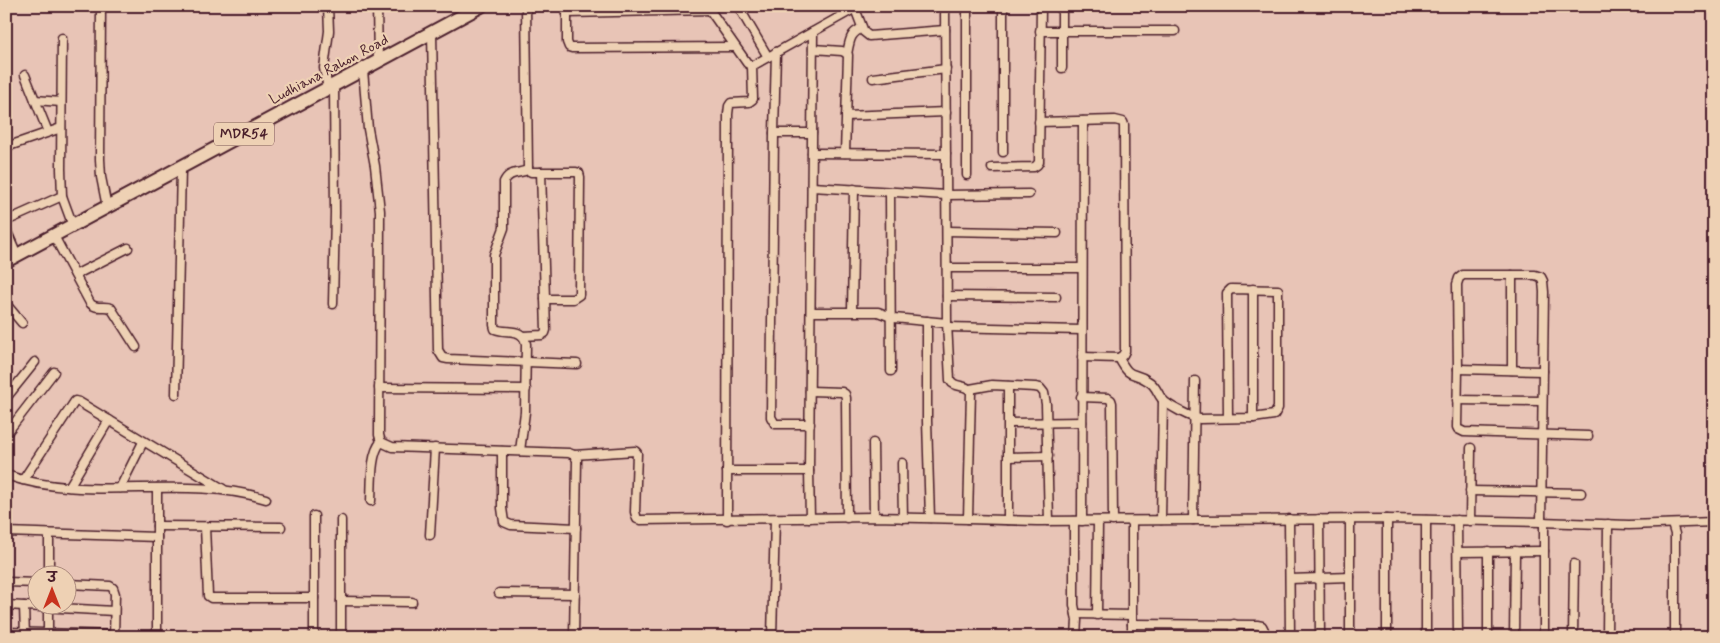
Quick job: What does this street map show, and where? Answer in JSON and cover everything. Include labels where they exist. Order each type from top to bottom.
[{"type":"main road","name":"Ludhiana Rahon Road","points":[[11,259],[432,33],[469,10],[482,6]]},
{"type":"street","points":[[101,6],[100,159],[101,177],[107,207]]},
{"type":"street","points":[[328,6],[329,31],[324,68],[331,87],[335,213],[333,304]]},
{"type":"street","points":[[377,6],[378,62]]},
{"type":"street","points":[[526,6],[528,170]]},
{"type":"street","points":[[738,6],[768,57]]},
{"type":"street","points":[[945,6],[947,325],[950,380],[955,385],[970,389],[992,385],[1035,387],[1040,388],[1044,393],[1047,422],[1049,521]]},
{"type":"street","points":[[967,6],[967,175]]},
{"type":"street","points":[[1003,6],[1003,152]]},
{"type":"street","points":[[992,168],[1038,165],[1039,162],[1040,6]]},
{"type":"street","points":[[1062,6],[1062,68]]},
{"type":"street","points":[[752,66],[856,7],[862,28],[866,35],[869,36],[945,30]]},
{"type":"street","points":[[735,47],[572,48],[569,47],[567,42],[567,10],[708,8],[747,63],[752,66]]},
{"type":"street","points":[[845,153],[847,54],[852,35],[862,28]]},
{"type":"street","points":[[1040,31],[1175,31]]},
{"type":"street","points":[[810,518],[813,32]]},
{"type":"street","points":[[432,33],[438,350],[443,358],[448,360],[576,364]]},
{"type":"street","points":[[62,38],[62,196],[72,226]]},
{"type":"street","points":[[813,49],[842,51],[847,54]]},
{"type":"street","points":[[776,52],[770,417],[775,424],[810,424]]},
{"type":"street","points":[[727,520],[728,114],[731,103],[749,102],[753,99],[752,66]]},
{"type":"street","points":[[873,78],[946,69]]},
{"type":"street","points":[[363,70],[368,129],[375,166],[380,211],[379,435],[381,442],[392,447],[569,453],[574,455],[635,451],[635,512],[637,519],[641,520],[874,517],[1049,521],[1387,519],[1608,524],[1714,522]]},
{"type":"street","points":[[25,75],[48,132]]},
{"type":"street","points":[[36,100],[61,102]]},
{"type":"street","points":[[846,116],[946,112]]},
{"type":"street","points":[[1039,122],[1119,120],[1124,125],[1125,351],[1119,358],[1082,357]]},
{"type":"street","points":[[1076,637],[1074,605],[1082,422],[1082,121]]},
{"type":"street","points":[[6,147],[61,128]]},
{"type":"street","points":[[774,133],[812,133]]},
{"type":"street","points":[[812,153],[946,154]]},
{"type":"street","points":[[176,394],[180,168]]},
{"type":"street","points":[[541,172],[545,333],[542,335],[523,336],[515,331],[495,328],[494,255],[504,228],[504,182],[506,177],[528,170],[531,172],[541,172],[576,172],[579,173],[580,177],[579,294],[573,299],[545,299]]},
{"type":"street","points":[[812,187],[946,195],[1028,194]]},
{"type":"street","points":[[852,311],[854,189]]},
{"type":"street","points":[[890,192],[891,371]]},
{"type":"street","points":[[6,222],[62,196]]},
{"type":"street","points":[[947,231],[1057,232]]},
{"type":"street","points":[[6,233],[11,259]]},
{"type":"street","points":[[54,236],[90,303],[97,307],[111,308],[116,313],[136,347]]},
{"type":"street","points":[[75,275],[128,248]]},
{"type":"street","points":[[947,268],[1082,268]]},
{"type":"street","points":[[1512,275],[1512,370]]},
{"type":"street","points":[[1544,637],[1542,492],[1542,434],[1542,401],[1543,281],[1538,275],[1462,276],[1458,280],[1457,427],[1461,431],[1542,434],[1588,436]]},
{"type":"street","points":[[1119,358],[1125,369],[1131,374],[1148,380],[1155,386],[1163,400],[1194,418],[1228,418],[1253,418],[1274,415],[1278,408],[1279,292],[1276,288],[1231,289],[1227,293],[1228,418]]},
{"type":"street","points":[[1253,289],[1253,418]]},
{"type":"street","points":[[947,296],[1056,296]]},
{"type":"street","points":[[6,304],[22,323]]},
{"type":"street","points":[[811,312],[878,312],[890,317],[947,325],[1082,330]]},
{"type":"street","points":[[926,321],[930,518]]},
{"type":"street","points":[[520,451],[526,389],[526,344],[523,336]]},
{"type":"street","points":[[6,398],[35,362]]},
{"type":"street","points":[[1458,369],[1543,371]]},
{"type":"street","points":[[6,434],[54,372]]},
{"type":"street","points":[[1193,520],[1195,381]]},
{"type":"street","points":[[1008,386],[1008,520]]},
{"type":"street","points":[[379,388],[526,389]]},
{"type":"street","points":[[968,519],[970,389]]},
{"type":"street","points":[[810,391],[842,392],[846,398],[847,518]]},
{"type":"street","points":[[1081,398],[1108,398],[1112,403],[1113,521]]},
{"type":"street","points":[[1161,520],[1163,400]]},
{"type":"street","points":[[1457,400],[1542,401]]},
{"type":"street","points":[[23,480],[74,401],[79,402],[223,489]]},
{"type":"street","points":[[69,487],[109,420]]},
{"type":"street","points":[[1009,423],[1082,422]]},
{"type":"street","points":[[120,488],[143,442]]},
{"type":"street","points":[[371,501],[374,456],[377,446],[381,442]]},
{"type":"street","points":[[873,443],[874,517]]},
{"type":"street","points":[[430,535],[435,448]]},
{"type":"street","points":[[1470,520],[1471,448]]},
{"type":"street","points":[[502,451],[502,508],[504,522],[511,526],[576,528]]},
{"type":"street","points":[[574,455],[577,460],[574,637]]},
{"type":"street","points":[[1009,457],[1048,456]]},
{"type":"street","points":[[902,463],[903,518]]},
{"type":"street","points":[[727,471],[809,471]]},
{"type":"street","points":[[6,475],[37,484],[69,487],[223,489],[266,499]]},
{"type":"street","points":[[157,488],[157,637]]},
{"type":"street","points":[[1470,491],[1582,493]]},
{"type":"street","points":[[314,516],[314,637]]},
{"type":"street","points":[[772,637],[775,519]]},
{"type":"street","points":[[1350,519],[1350,637]]},
{"type":"street","points":[[1387,519],[1387,637]]},
{"type":"street","points":[[341,520],[341,637]]},
{"type":"street","points":[[1288,520],[1290,637]]},
{"type":"street","points":[[1319,520],[1320,637]]},
{"type":"street","points":[[1426,520],[1426,637]]},
{"type":"street","points":[[1457,520],[1458,637]]},
{"type":"street","points":[[1097,615],[1098,521]]},
{"type":"street","points":[[1132,521],[1132,637]]},
{"type":"street","points":[[1607,637],[1608,524]]},
{"type":"street","points":[[1672,524],[1676,534],[1675,637]]},
{"type":"street","points":[[157,526],[281,527]]},
{"type":"street","points":[[205,527],[208,596],[211,598],[314,598]]},
{"type":"street","points":[[6,532],[157,537]]},
{"type":"street","points":[[49,534],[49,566]]},
{"type":"street","points":[[1514,637],[1515,551]]},
{"type":"street","points":[[1458,552],[1544,551]]},
{"type":"street","points":[[1488,552],[1488,637]]},
{"type":"street","points":[[1573,637],[1574,564]]},
{"type":"street","points":[[1290,579],[1350,577]]},
{"type":"street","points":[[6,582],[28,583]]},
{"type":"street","points":[[6,632],[25,635],[114,636],[113,588],[78,585]]},
{"type":"street","points":[[499,593],[575,594]]},
{"type":"street","points":[[341,601],[412,602]]},
{"type":"street","points":[[6,605],[28,606]]},
{"type":"street","points":[[24,606],[25,635]]},
{"type":"street","points":[[78,608],[114,611]]},
{"type":"street","points":[[1076,614],[1132,615]]},
{"type":"street","points":[[48,616],[48,635]]},
{"type":"street","points":[[1132,624],[1257,625],[1262,626],[1264,637]]},
{"type":"street","points":[[1234,624],[1234,637]]}]
